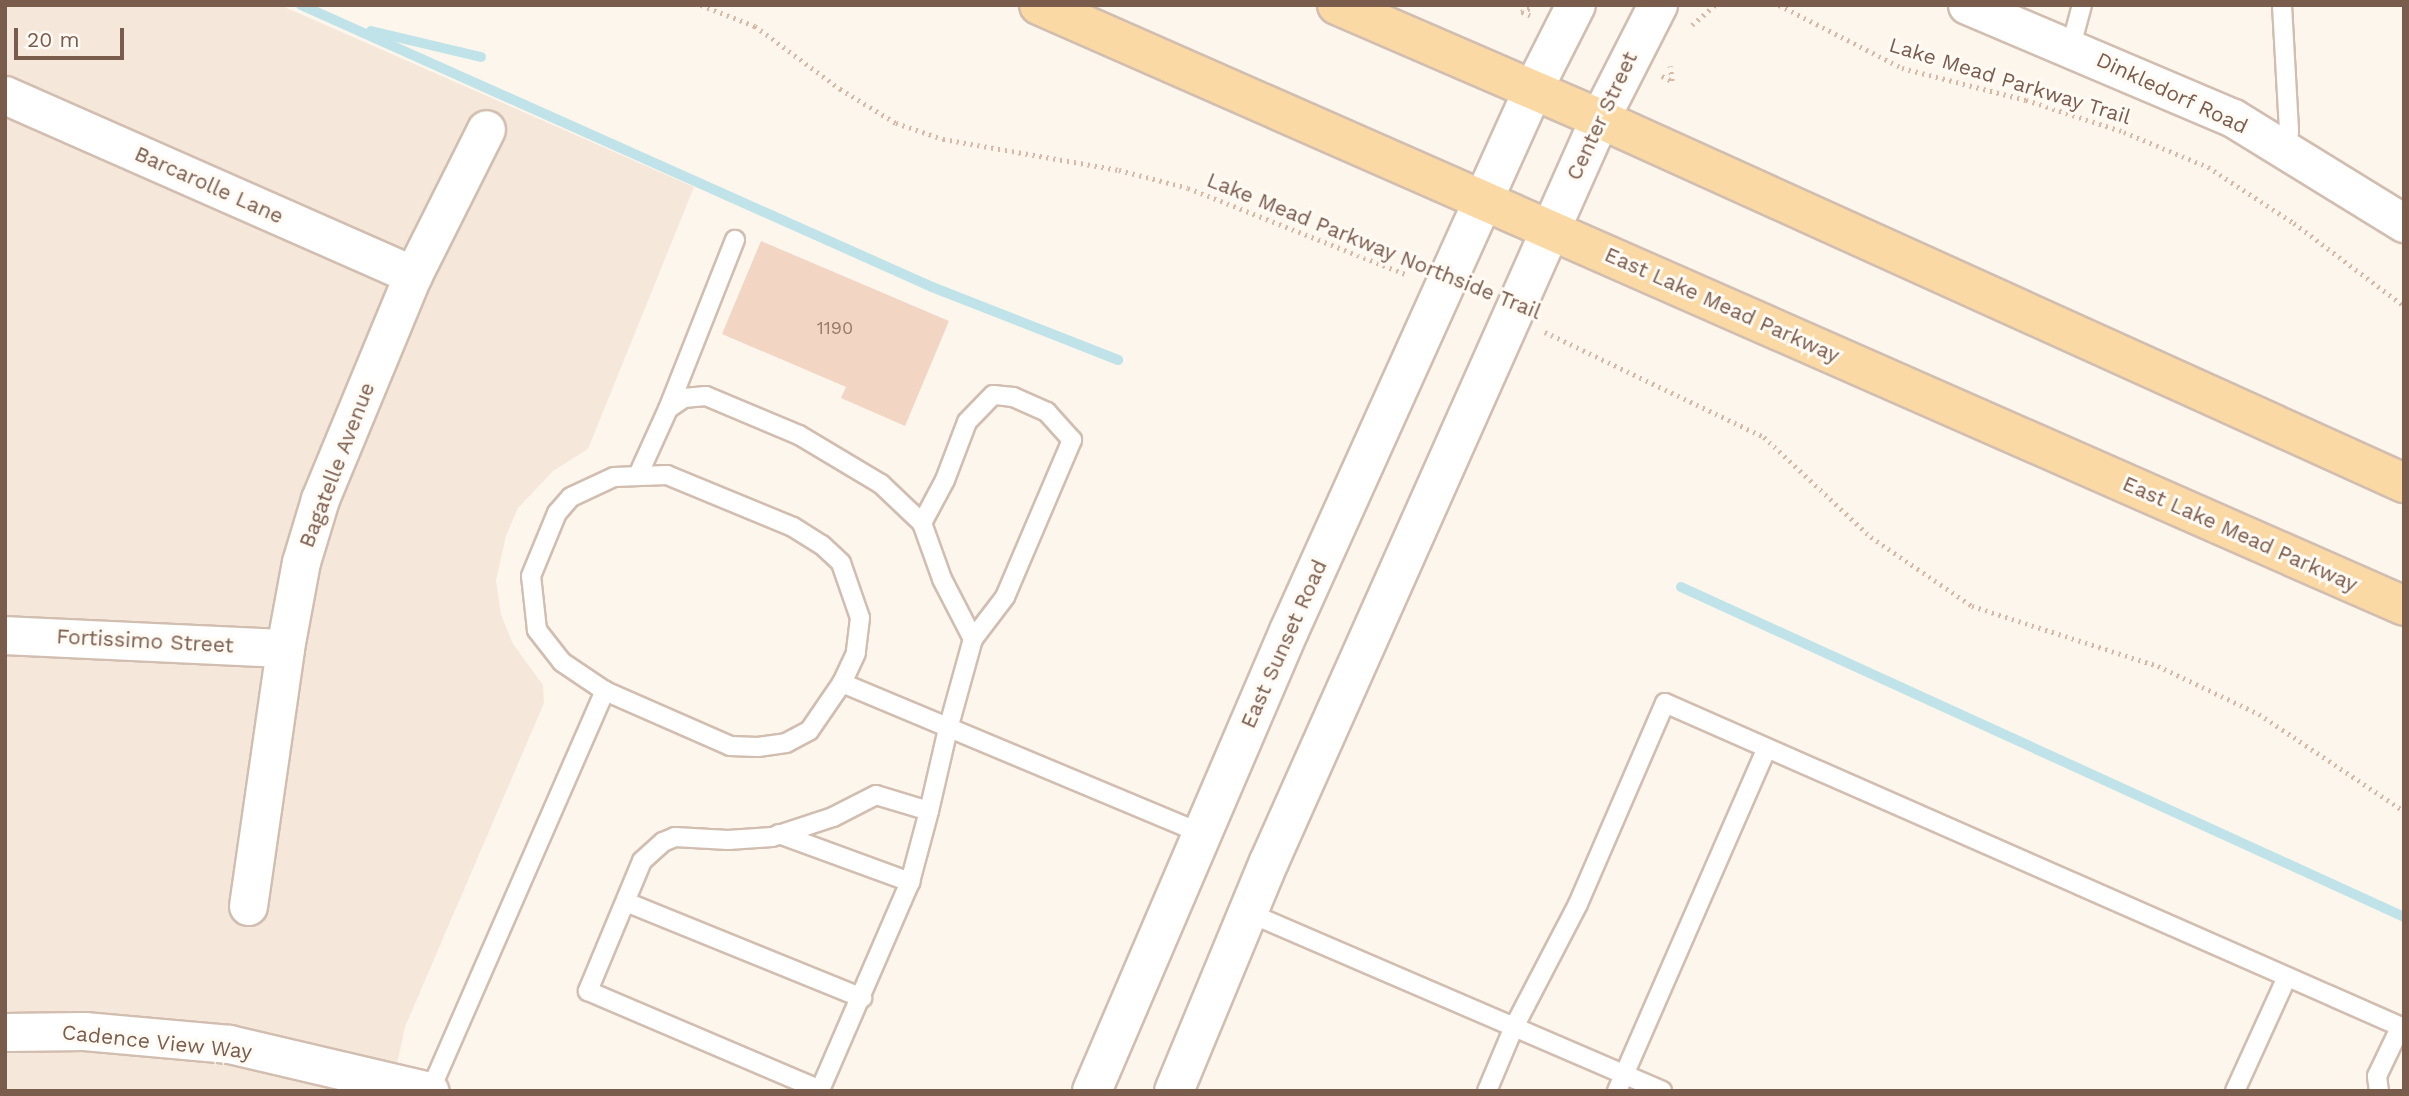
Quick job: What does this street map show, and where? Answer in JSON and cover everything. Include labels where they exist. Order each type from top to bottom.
[{"type":"main road","name":"East Lake Mead Parkway","points":[[1039,5],[2404,606]]},
{"type":"main road","points":[[1337,5],[1600,119],[2404,483]]},
{"type":"main road","points":[[1485,200],[1534,90],[1576,5]]},
{"type":"main road","name":"Center Street","points":[[1549,229],[1600,119],[1658,5]]},
{"type":"main road","name":"East Sunset Road","points":[[1092,1091],[1201,833],[1485,200]]},
{"type":"main road","points":[[1174,1091],[1248,912],[1549,229]]},
{"type":"street","name":"Dinkledorf Road","points":[[1967,5],[2233,118],[2404,223]]},
{"type":"street","name":"Barcarolle Lane","points":[[5,95],[413,275]]},
{"type":"street","name":"Bagatelle Avenue","points":[[248,906],[300,562],[320,499],[413,275],[486,129]]},
{"type":"street","name":"Fortissimo Street","points":[[5,635],[285,648]]},
{"type":"street","name":"Cadence View Way","points":[[5,1032],[84,1031],[229,1044],[430,1091]]},
{"type":"lane","points":[[2071,47],[2082,5]]},
{"type":"lane","points":[[2282,5],[2289,132],[2284,150]]},
{"type":"lane","points":[[639,473],[668,409],[735,240]]},
{"type":"lane","points":[[922,523],[946,480],[967,422],[993,395],[1024,402],[1065,428],[1072,440],[1037,531],[1005,597],[974,639],[948,729],[929,811],[910,882],[820,1090],[588,991],[642,861],[663,842],[675,837],[728,840],[779,834],[833,817],[876,795],[929,811]]},
{"type":"lane","points":[[668,409],[684,398],[706,396],[799,435],[881,484],[922,523],[942,579],[974,639]]},
{"type":"lane","points":[[639,473],[667,475],[793,527],[841,563],[860,618],[856,653],[842,683],[809,731],[786,743],[758,747],[730,746],[606,691],[562,662],[537,630],[531,576],[540,544],[571,497],[614,477],[639,473]]},
{"type":"lane","points":[[842,683],[1201,833]]},
{"type":"lane","points":[[430,1091],[606,691]]},
{"type":"lane","points":[[1487,1091],[1513,1028],[1578,904],[1665,703],[1766,750],[2402,1027],[2377,1076],[2379,1091]]},
{"type":"lane","points":[[1617,1091],[1766,750]]},
{"type":"lane","points":[[779,834],[910,882]]},
{"type":"lane","points":[[626,902],[862,998]]},
{"type":"lane","points":[[1248,912],[1662,1091]]},
{"type":"lane","points":[[2235,1091],[2287,977]]},
{"type":"path","name":"Lake Mead Parkway Northside Trail","points":[[701,5],[755,26],[839,89],[897,123],[943,139],[1119,170],[1188,188],[1445,287]]},
{"type":"path","name":"Lake Mead Parkway Trail","points":[[1779,5],[1902,68],[2026,100],[2124,132],[2208,167],[2294,223],[2404,306]]},
{"type":"path","name":"Lake Mead Parkway Northside Trail","points":[[1510,314],[1764,437],[1871,537],[1972,606],[2158,666],[2209,690],[2259,714],[2404,811]]},
{"type":"shaded area","points":[[5,5],[280,5],[694,187],[588,449],[553,471],[518,508],[506,536],[496,580],[501,615],[513,644],[543,685],[544,703],[405,1027],[391,1091],[5,1091]]},
{"type":"building","points":[[761,241],[949,321],[905,426],[841,398],[846,387],[722,334]]},
{"type":"waterway","points":[[301,5],[932,287],[1118,360]]},
{"type":"waterway","points":[[371,31],[481,57]]},
{"type":"waterway","points":[[1681,587],[2404,917]]}]
